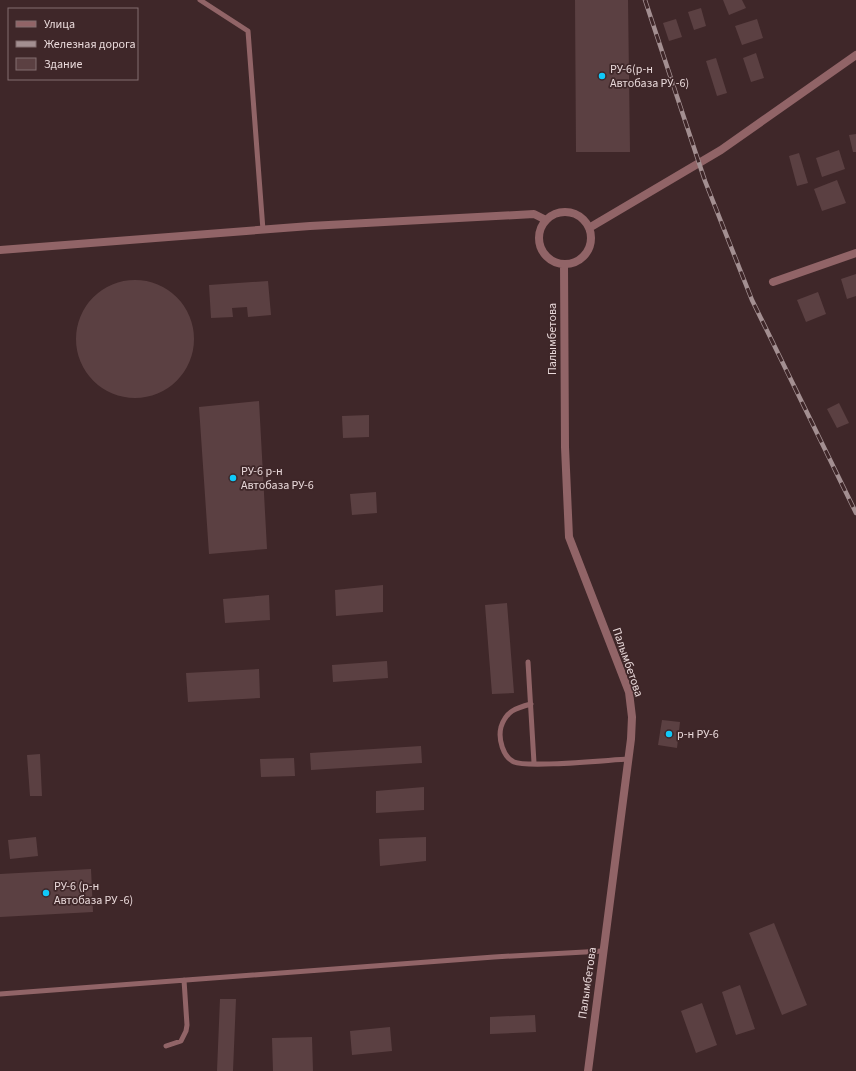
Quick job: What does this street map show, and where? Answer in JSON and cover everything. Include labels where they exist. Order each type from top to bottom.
[{"type":"street","points":[[589,228],[721,150],[856,55]]},
{"type":"street","points":[[561,212],[570,212],[581,218],[589,228],[591,237],[590,246],[580,259],[564,264],[548,258],[539,244],[539,236],[546,220],[561,212]]},
{"type":"street","points":[[0,250],[263,230],[534,214],[546,220]]},
{"type":"street","points":[[773,282],[856,253]]},
{"type":"street","name":"Палымбетова","points":[[564,264],[565,447],[568,537],[629,692],[632,717],[628,759],[588,1071]]},
{"type":"lane","points":[[200,0],[248,31],[263,230]]},
{"type":"lane","points":[[528,662],[534,764]]},
{"type":"lane","points":[[531,704],[515,708],[508,713],[503,720],[500,730],[503,750],[508,758],[516,762],[534,764],[628,759]]},
{"type":"lane","points":[[0,994],[494,957],[603,951]]},
{"type":"lane","points":[[166,1046],[181,1041],[186,1031],[184,980]]},
{"type":"building","name":"РУ-6(р-н Автобаза РУ -6)","points":[[575,0],[628,0],[630,152],[576,152]]},
{"type":"building","points":[[723,0],[742,0],[746,8],[729,15]]},
{"type":"building","points":[[701,8],[706,26],[694,30],[688,12]]},
{"type":"building","points":[[676,19],[682,37],[669,41],[663,23]]},
{"type":"building","points":[[757,19],[763,38],[742,45],[735,26]]},
{"type":"building","points":[[756,53],[764,78],[751,82],[743,58]]},
{"type":"building","points":[[716,58],[727,93],[717,96],[706,61]]},
{"type":"building","points":[[856,134],[856,152],[853,152],[849,135]]},
{"type":"building","points":[[839,150],[845,169],[822,177],[816,158]]},
{"type":"building","points":[[799,153],[808,183],[797,186],[789,156]]},
{"type":"building","points":[[837,180],[846,203],[822,211],[814,189]]},
{"type":"building","points":[[856,274],[856,296],[847,299],[841,279]]},
{"type":"building","points":[[135,280],[158,284],[177,297],[190,316],[194,339],[190,362],[177,381],[158,394],[135,398],[112,394],[93,381],[80,362],[76,339],[80,316],[93,297],[112,284]]},
{"type":"building","points":[[268,281],[271,315],[248,317],[247,307],[232,308],[233,317],[211,318],[209,285]]},
{"type":"building","points":[[818,292],[826,314],[806,322],[797,300]]},
{"type":"building","name":"РУ-6 р-н Автобаза РУ-6","points":[[259,401],[267,549],[209,554],[199,407]]},
{"type":"building","points":[[839,403],[849,423],[837,428],[827,409]]},
{"type":"building","points":[[369,415],[369,437],[343,438],[342,416]]},
{"type":"building","points":[[376,492],[377,513],[352,515],[350,494]]},
{"type":"building","points":[[383,585],[383,612],[336,616],[335,590]]},
{"type":"building","points":[[269,595],[270,620],[225,623],[223,599]]},
{"type":"building","points":[[507,603],[514,693],[492,694],[485,605]]},
{"type":"building","points":[[387,661],[388,678],[333,682],[332,665]]},
{"type":"building","points":[[259,669],[260,698],[188,702],[186,673]]},
{"type":"building","name":"р-н РУ-6","points":[[662,720],[680,722],[677,748],[658,745]]},
{"type":"building","points":[[421,746],[422,763],[311,770],[310,753]]},
{"type":"building","points":[[40,754],[42,796],[30,796],[27,755]]},
{"type":"building","points":[[294,758],[295,776],[261,777],[260,759]]},
{"type":"building","points":[[424,787],[424,810],[376,813],[376,791]]},
{"type":"building","points":[[36,837],[38,856],[10,859],[8,840]]},
{"type":"building","points":[[426,837],[426,861],[380,866],[379,839]]},
{"type":"building","name":"РУ-6 (р-н Автобаза РУ -6)","points":[[91,869],[93,912],[0,917],[0,874]]},
{"type":"building","points":[[774,923],[807,1005],[782,1015],[749,933]]},
{"type":"building","points":[[740,985],[755,1029],[736,1035],[722,992]]},
{"type":"building","points":[[220,999],[236,999],[233,1071],[217,1071]]},
{"type":"building","points":[[702,1003],[717,1045],[696,1053],[681,1011]]},
{"type":"building","points":[[535,1015],[536,1032],[490,1034],[490,1017]]},
{"type":"building","points":[[390,1027],[392,1051],[352,1055],[350,1031]]},
{"type":"building","points":[[312,1037],[313,1071],[273,1071],[272,1038]]},
{"type":"railway","points":[[645,0],[705,181],[752,300],[856,513]]},
{"type":"place","name":"РУ-6(р-н Автобаза РУ -6)","points":[[602,76]]},
{"type":"place","name":"РУ-6 р-н Автобаза РУ-6","points":[[233,478]]},
{"type":"place","name":"р-н РУ-6","points":[[669,734]]},
{"type":"place","name":"РУ-6 (р-н Автобаза РУ -6)","points":[[46,893]]}]
